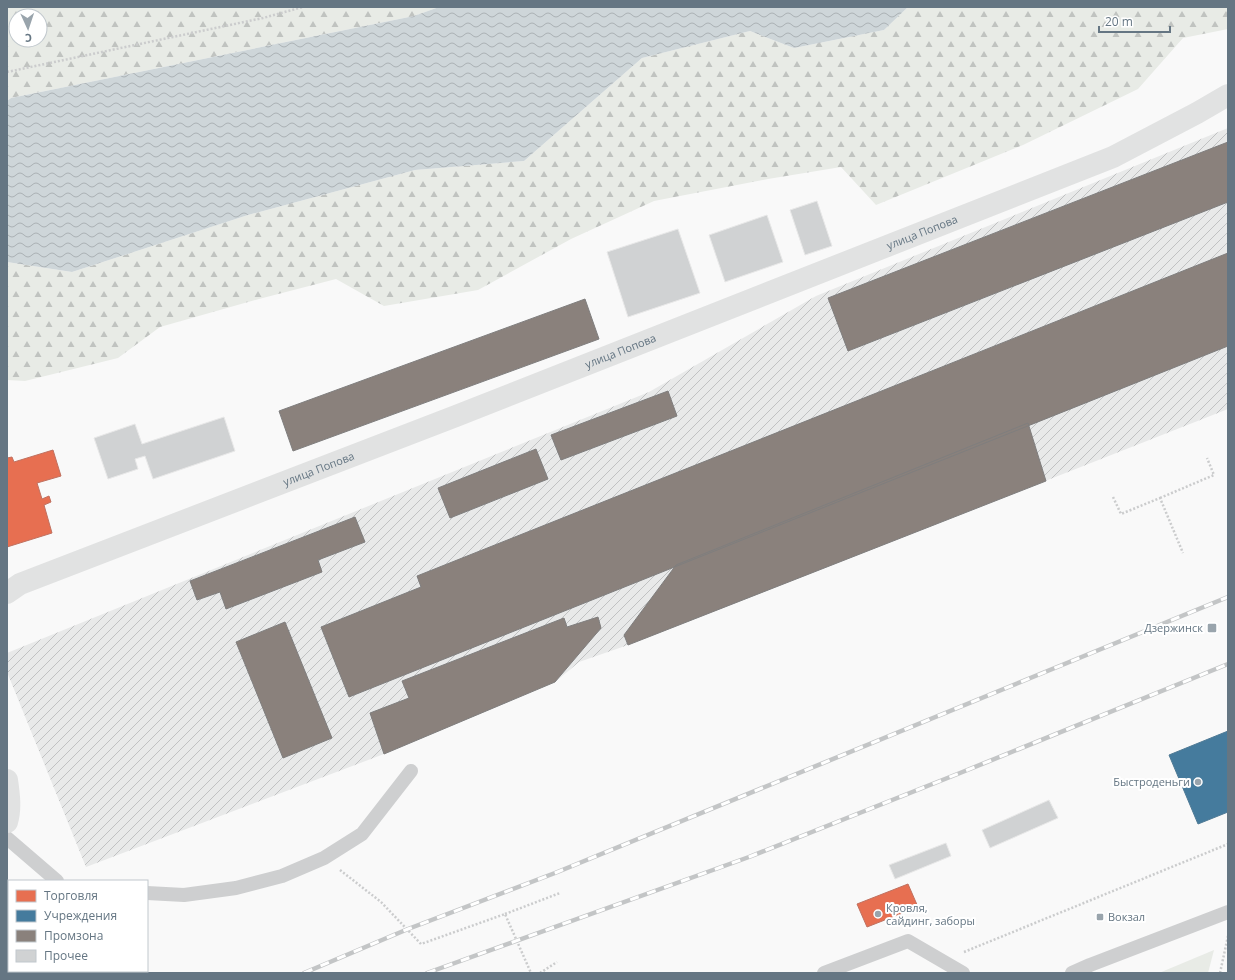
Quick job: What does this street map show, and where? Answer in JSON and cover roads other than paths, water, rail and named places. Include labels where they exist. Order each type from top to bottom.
[{"type":"street","name":"улица Попова","points":[[7,593],[20,584],[456,416],[1113,157],[1197,114],[1228,95]]},
{"type":"street","points":[[7,780],[9,793],[9,816],[7,822]]},
{"type":"lane","points":[[148,893],[184,895],[236,888],[282,876],[324,858],[362,834],[410,771]]},
{"type":"lane","points":[[7,838],[56,880]]},
{"type":"lane","points":[[1072,973],[1086,970],[1228,912]]},
{"type":"lane","points":[[824,973],[908,941],[963,973]]},
{"type":"water","points":[[439,7],[908,7],[884,30],[794,48],[750,31],[642,58],[524,161],[415,170],[248,215],[72,272],[7,262],[7,101],[11,98],[414,16]]},
{"type":"railway","points":[[304,973],[408,929],[555,873],[1228,597]]},
{"type":"railway","points":[[427,973],[749,857],[1228,664]]},
{"type":"place","name":"Дзержинск","points":[[1212,628]]},
{"type":"place","name":"Быстроденьги","points":[[1198,782]]},
{"type":"place","name":"Кровля, сайдинг, заборы","points":[[878,914]]},
{"type":"place","name":"Вокзал","points":[[1100,917]]}]
